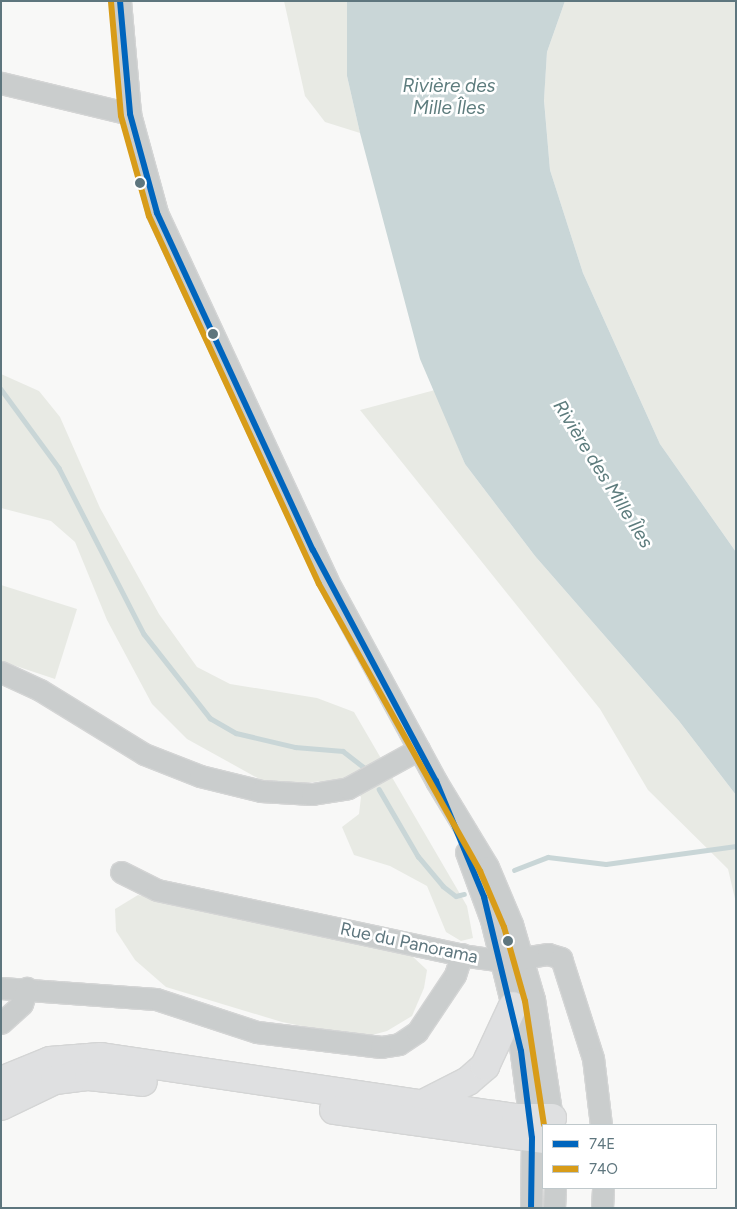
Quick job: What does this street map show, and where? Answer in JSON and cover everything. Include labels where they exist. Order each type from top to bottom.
[{"type":"highway","points":[[425,1104],[468,1080],[485,1066],[513,1006]]},
{"type":"highway","points":[[1,1082],[50,1061],[95,1057],[425,1104],[542,1128]]},
{"type":"highway","points":[[1,1106],[38,1085],[89,1076],[542,1128]]},
{"type":"street","points":[[120,1],[130,114],[149,192],[187,284],[312,550],[436,781],[513,960],[543,1041],[542,1124]]},
{"type":"street","points":[[1,82],[130,114]]},
{"type":"street","points":[[1,672],[40,690],[144,754],[200,776],[261,791],[303,794],[348,788],[419,749]]},
{"type":"street","name":"Rue du Panorama","points":[[121,872],[157,890],[462,954],[513,960],[554,955],[568,968],[595,1069],[601,1124]]},
{"type":"street","points":[[1,988],[27,988],[156,999],[257,1032],[381,1047],[399,1044],[417,1032],[454,975],[462,954]]},
{"type":"street","points":[[513,960],[513,1006],[542,1128],[531,1208]]},
{"type":"street","points":[[1,1023],[22,1004],[27,988]]},
{"type":"street","points":[[554,1208],[555,1189]]},
{"type":"street","points":[[602,1208],[603,1189]]},
{"type":"shaded area","points":[[284,1],[347,1],[347,76],[360,133],[325,122],[305,96]]},
{"type":"shaded area","points":[[565,1],[736,1],[736,552],[660,444],[583,273],[550,170],[544,99],[547,52]]},
{"type":"shaded area","points":[[1,374],[39,391],[60,417],[100,508],[159,614],[197,667],[230,684],[317,698],[354,712],[467,906],[473,938],[461,941],[446,932],[427,886],[390,866],[354,855],[342,827],[359,814],[361,797],[345,779],[272,786],[187,739],[152,704],[107,620],[75,542],[51,521],[1,508]]},
{"type":"shaded area","points":[[435,390],[465,464],[535,556],[679,721],[736,795],[736,903],[728,869],[648,790],[600,709],[360,410]]},
{"type":"shaded area","points":[[1,585],[77,609],[55,679],[1,661]]},
{"type":"shaded area","points":[[138,895],[411,955],[427,970],[424,988],[412,1016],[387,1031],[361,1038],[282,1022],[166,987],[135,960],[116,931],[115,909]]},
{"type":"water","name":"Rivière des Mille Îles","points":[[347,1],[565,1],[547,52],[544,100],[550,170],[583,273],[660,444],[736,552],[736,795],[679,721],[535,556],[465,464],[420,359],[360,133],[347,76]]},
{"type":"waterway","points":[[1,389],[59,468],[144,634],[210,718],[236,733],[295,747],[343,751],[367,770]]},
{"type":"waterway","points":[[379,789],[418,856],[443,886],[456,896],[464,894]]},
{"type":"waterway","points":[[514,870],[548,857],[606,864],[736,846]]},
{"type":"transit line","name":"74E","points":[[120,1],[130,114],[157,213],[313,550],[436,781],[484,897],[521,1051],[532,1138],[531,1208]]},
{"type":"transit line","name":"74O","points":[[111,2],[121,116],[149,216],[319,584],[480,871],[504,927],[525,1001],[544,1124]]}]
